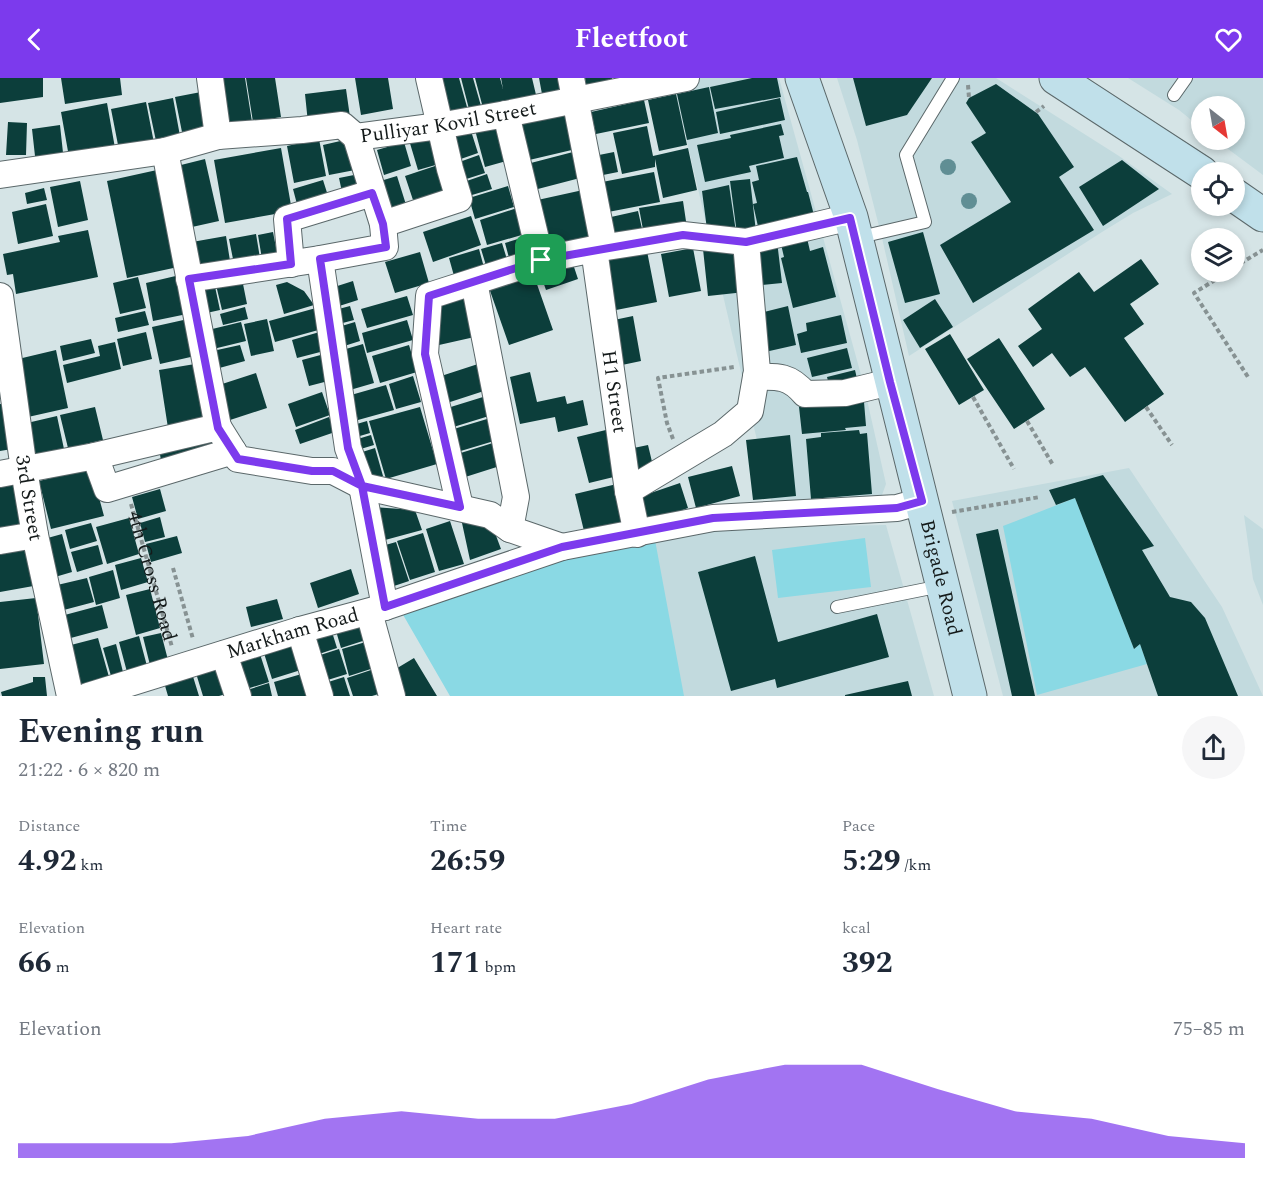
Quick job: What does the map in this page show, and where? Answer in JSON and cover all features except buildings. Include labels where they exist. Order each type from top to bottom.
[{"type":"main road","name":"Brigade Road","points":[[802,78],[853,228],[970,696]]},
{"type":"main road","points":[[1050,92],[1191,167]]},
{"type":"main road","points":[[1245,202],[1263,214]]},
{"type":"street","points":[[210,78],[218,136]]},
{"type":"street","points":[[383,224],[459,199],[439,126],[429,78]]},
{"type":"street","name":"Pulliyar Kovil Street","points":[[5,170],[165,151],[218,136],[342,125],[356,137],[439,126],[506,114],[573,90],[686,78]]},
{"type":"street","name":"H1 Street","points":[[573,90],[599,248],[628,491],[637,534]]},
{"type":"street","points":[[506,114],[541,260]]},
{"type":"street","points":[[189,279],[386,247],[383,224],[356,137]]},
{"type":"street","points":[[165,151],[218,428],[238,459],[312,471],[333,471],[362,486],[490,515],[510,529],[562,547]]},
{"type":"street","points":[[291,264],[287,219],[372,193]]},
{"type":"street","points":[[460,507],[425,354],[429,296],[541,260],[599,248],[683,235],[746,242],[853,228]]},
{"type":"street","points":[[628,491],[723,434],[750,411],[756,370],[746,242]]},
{"type":"street","points":[[320,259],[348,448],[362,486],[377,610],[392,696]]},
{"type":"street","points":[[474,282],[516,497],[510,529]]},
{"type":"street","name":"3rd Street","points":[[0,303],[12,472],[35,535],[70,696]]},
{"type":"street","points":[[756,370],[781,376],[799,386],[805,394],[845,393],[890,382]]},
{"type":"street","points":[[12,472],[218,428]]},
{"type":"street","points":[[95,456],[107,489],[232,452]]},
{"type":"street","name":"Markham Road","points":[[88,696],[174,674],[224,654],[300,630],[377,610],[562,547],[713,518],[897,508],[924,509]]},
{"type":"street","points":[[0,541],[35,535]]},
{"type":"street","points":[[300,630],[320,696]]},
{"type":"street","points":[[224,654],[238,696]]},
{"type":"lane","points":[[853,228],[925,222],[906,155],[953,78]]},
{"type":"lane","points":[[1174,95],[1185,78]]},
{"type":"lane","points":[[837,607],[943,585]]},
{"type":"path","points":[[1036,112],[1050,92]]},
{"type":"path","points":[[1245,260],[1263,249]]},
{"type":"path","points":[[1212,282],[1194,293],[1248,377]]},
{"type":"path","points":[[681,459],[666,423],[658,378],[756,370]]},
{"type":"path","points":[[973,397],[1014,469]]},
{"type":"path","points":[[1146,407],[1172,445]]},
{"type":"path","points":[[1027,421],[1053,465]]},
{"type":"path","name":"4th Cross Road","points":[[125,484],[174,674]]},
{"type":"path","points":[[924,509],[1040,497]]},
{"type":"path","points":[[173,568],[174,674]]},
{"type":"shaded area","points":[[672,78],[779,78],[863,382],[886,484],[882,495],[772,504]]},
{"type":"shaded area","points":[[837,78],[996,78],[1119,156],[1172,194],[1133,213],[1102,232],[909,356],[857,140]]},
{"type":"shaded area","points":[[1128,78],[1263,78],[1263,175],[1229,150],[1245,150],[1245,96],[1191,96],[1191,120]]},
{"type":"shaded area","points":[[1129,468],[1222,607],[1263,696],[1003,696],[952,501]]},
{"type":"shaded area","points":[[1075,498],[1134,649],[1140,644],[1147,664],[1037,695],[1003,526]]},
{"type":"shaded area","points":[[1244,515],[1263,529],[1263,605],[1253,579]]},
{"type":"shaded area","points":[[886,525],[934,696],[450,696],[552,561],[716,528]]},
{"type":"shaded area","points":[[865,538],[871,587],[778,598],[772,550]]},
{"type":"shaded area","points":[[655,540],[684,696],[450,696],[402,613],[552,561]]},
{"type":"route","points":[[541,260],[429,296],[425,354],[460,507],[362,486],[348,448],[320,259],[386,247],[383,224],[372,193],[287,219],[291,264],[189,279],[218,428],[232,452],[238,459],[312,471],[333,471],[362,486],[385,607],[562,547],[713,518],[897,508],[922,501],[850,218],[746,242],[683,235],[541,260]]}]
